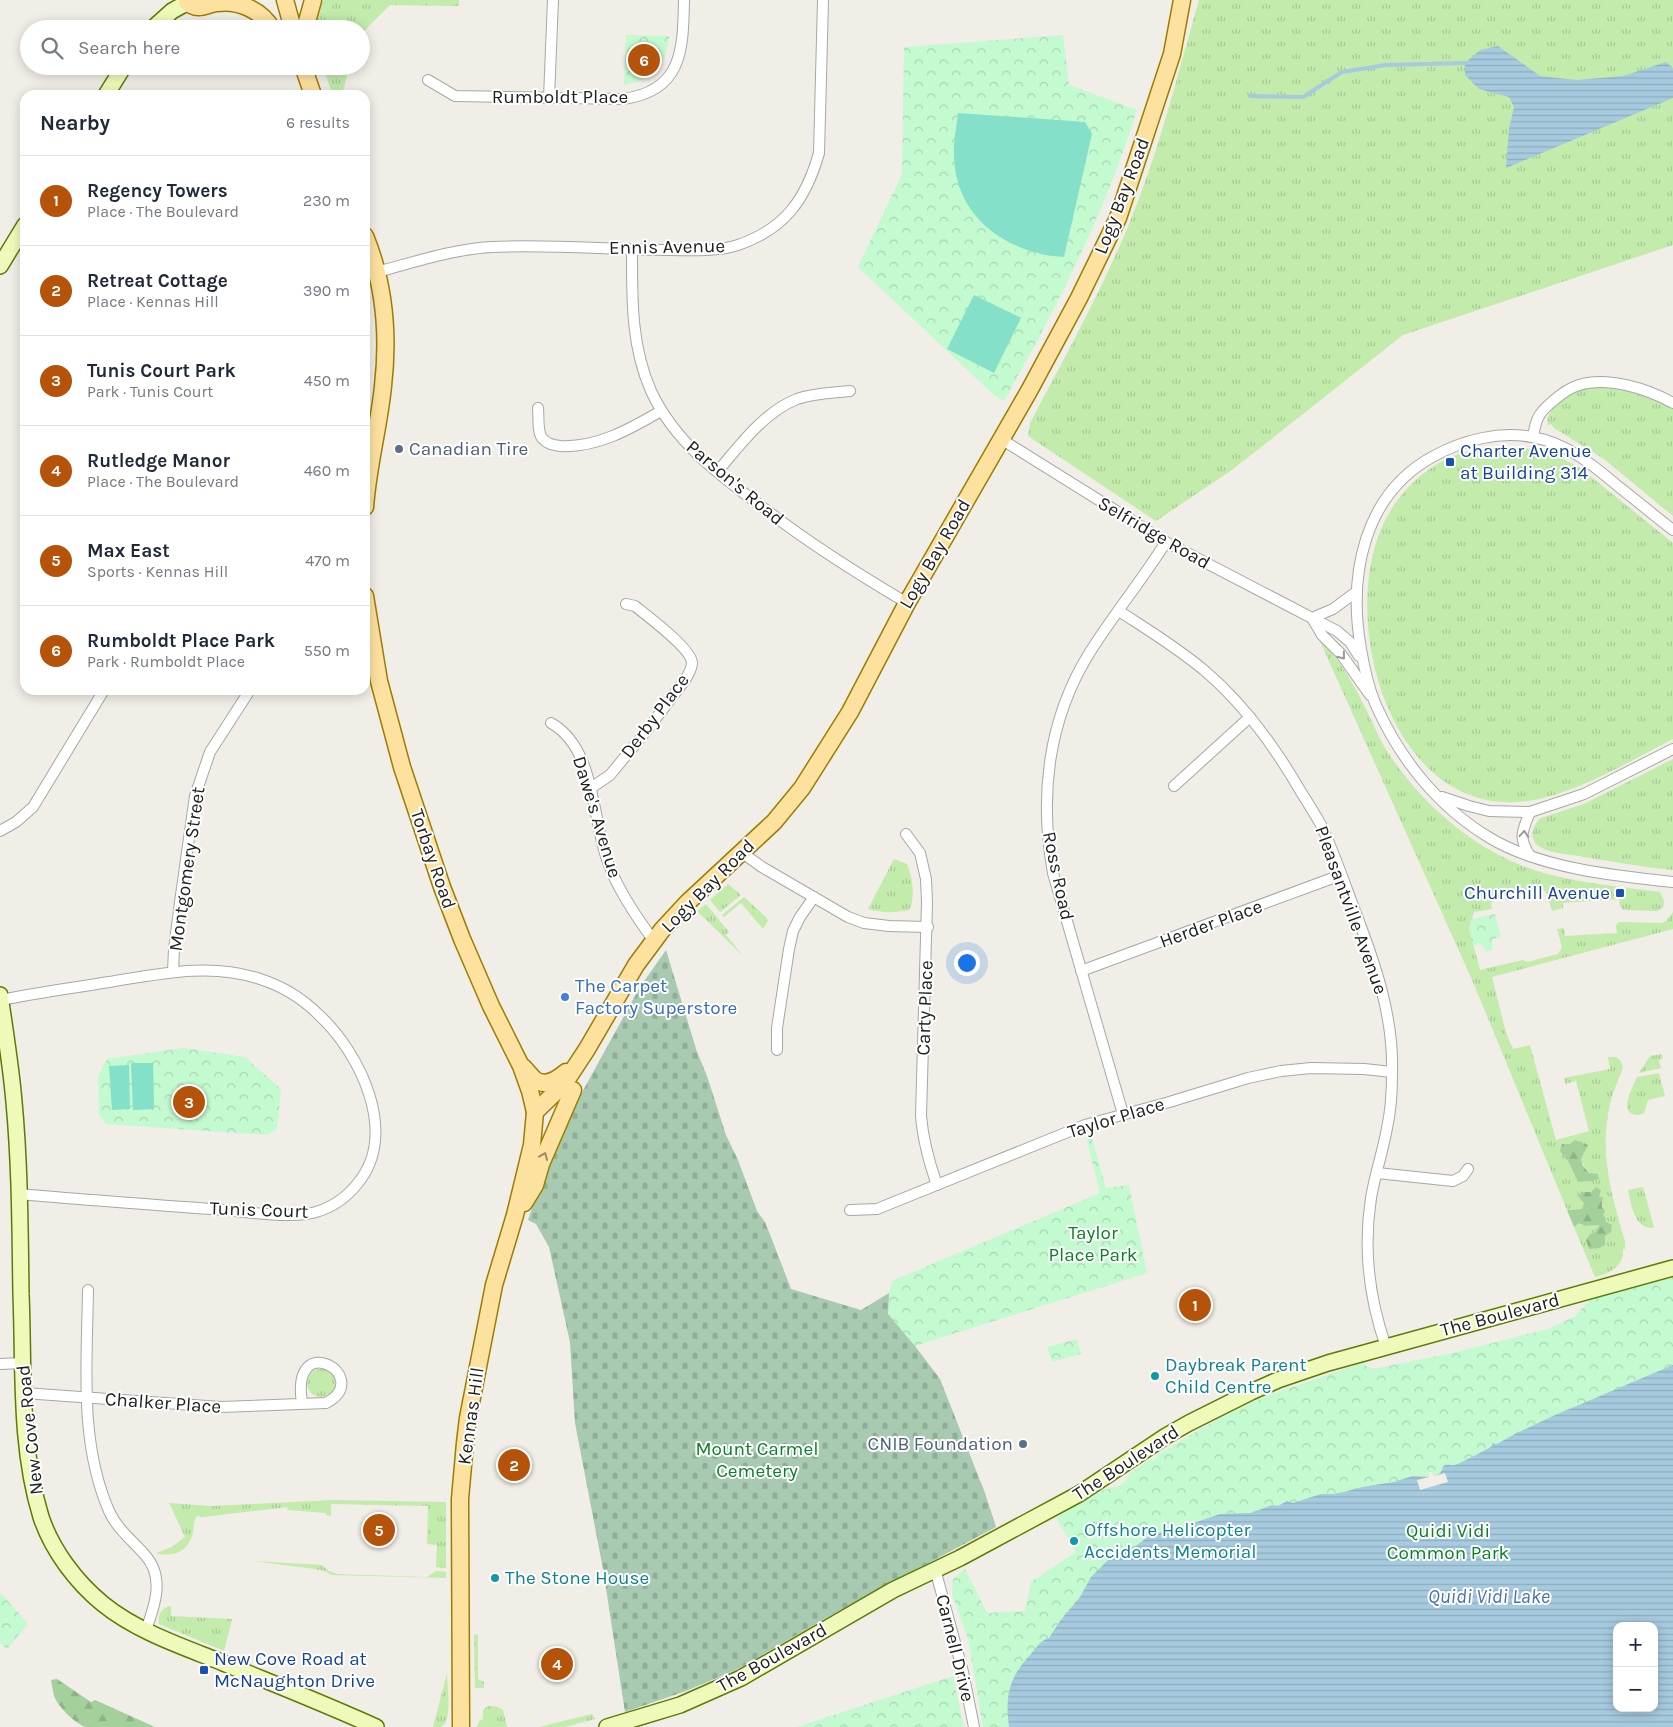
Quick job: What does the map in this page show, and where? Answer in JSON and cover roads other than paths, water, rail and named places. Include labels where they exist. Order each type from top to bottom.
[{"type":"main road","points":[[285,0],[291,20]]},
{"type":"main road","points":[[307,20],[312,0]]},
{"type":"main road","name":"Logy Bay Road","points":[[535,1112],[564,1084],[587,1050],[636,965],[654,941],[688,902],[774,822],[802,788],[850,712],[907,603],[1002,439],[1079,298],[1118,218],[1172,54],[1182,0]]},
{"type":"main road","points":[[188,1],[198,7],[219,2],[232,2],[245,6],[264,20]]},
{"type":"main road","points":[[306,75],[311,90]]},
{"type":"main road","points":[[370,251],[377,272],[384,307],[386,339],[383,386],[370,453]]},
{"type":"main road","name":"Torbay Road","points":[[370,637],[379,681],[402,767],[442,887],[476,972],[521,1066],[535,1112]]},
{"type":"main road","name":"Logy Bay Road","points":[[535,1112],[546,1115],[557,1110],[573,1090],[585,1067],[587,1050]]},
{"type":"main road","points":[[521,1066],[536,1081],[548,1082],[557,1079],[569,1069],[575,1067]]},
{"type":"main road","points":[[515,1215],[534,1185],[573,1090]]},
{"type":"main road","name":"Kennas Hill","points":[[462,1720],[460,1499],[465,1443],[471,1402],[494,1285],[515,1215],[532,1145],[535,1112]]},
{"type":"main road","points":[[450,1727],[462,1720]]},
{"type":"street","points":[[549,98],[553,0]]},
{"type":"street","name":"Rumboldt Place","points":[[428,80],[454,96],[623,99],[638,97],[652,91],[666,80],[675,68],[683,39],[684,0]]},
{"type":"street","name":"Ennis Avenue","points":[[377,272],[455,252],[483,248],[690,250],[736,246],[762,233],[793,209],[813,175],[819,153],[823,0]]},
{"type":"street","points":[[161,20],[188,1]]},
{"type":"street","points":[[109,90],[118,75]]},
{"type":"street","points":[[0,266],[20,234]]},
{"type":"street","name":"Parson's Road","points":[[632,250],[634,332],[644,372],[661,411],[670,425],[699,456],[806,541],[907,603]]},
{"type":"street","points":[[1533,437],[1541,413],[1566,391],[1580,385],[1611,383],[1630,386],[1649,391],[1673,403]]},
{"type":"street","points":[[718,471],[750,434],[784,406],[809,396],[850,391]]},
{"type":"street","points":[[538,408],[540,434],[543,439],[548,444],[572,446],[612,436],[630,429],[661,411]]},
{"type":"street","points":[[1673,530],[1582,457],[1564,448],[1533,437],[1500,436],[1470,441],[1439,453],[1415,468],[1390,494],[1368,529],[1362,552],[1356,592],[1357,618],[1363,664],[1374,700],[1390,734],[1408,763],[1437,796],[1480,832],[1530,856],[1617,876],[1673,882]]},
{"type":"street","name":"Selfridge Road","points":[[1002,439],[1166,542],[1344,636],[1357,651],[1363,664]]},
{"type":"street","name":"Ross Road","points":[[1123,1114],[1051,864],[1046,819],[1047,775],[1054,738],[1068,695],[1090,653],[1166,542]]},
{"type":"street","points":[[1312,618],[1333,609],[1356,592]]},
{"type":"street","name":"Derby Place","points":[[591,788],[610,775],[647,730],[685,680],[690,672],[693,661],[687,650],[678,642],[635,606],[626,604]]},
{"type":"street","name":"Pleasantville Avenue","points":[[1119,611],[1155,634],[1205,671],[1227,691],[1268,738],[1284,761],[1321,825],[1368,945],[1386,1005],[1391,1040],[1392,1072],[1387,1127],[1369,1220],[1368,1257],[1373,1304],[1386,1347]]},
{"type":"street","name":"Selfridge Road","points":[[1312,618],[1322,635],[1341,654],[1374,700]]},
{"type":"street","points":[[0,831],[16,822],[33,807],[101,695]]},
{"type":"street","name":"Montgomery Street","points":[[173,972],[176,930],[195,796],[210,752],[247,695]]},
{"type":"street","points":[[1174,786],[1250,717]]},
{"type":"street","name":"Dawe's Avenue","points":[[551,723],[562,730],[573,741],[591,788],[598,828],[609,867],[632,909],[654,941]]},
{"type":"street","points":[[1437,796],[1489,810],[1530,812],[1584,794],[1673,749]]},
{"type":"street","points":[[1530,812],[1522,837],[1523,845],[1530,856]]},
{"type":"street","name":"Carty Place","points":[[906,834],[920,853],[926,879],[928,927],[921,1116],[926,1153],[937,1185]]},
{"type":"street","points":[[741,852],[762,867],[848,917],[889,926],[928,927]]},
{"type":"street","name":"Herder Place","points":[[1081,971],[1341,875]]},
{"type":"street","points":[[777,1050],[777,1028],[793,931],[814,897]]},
{"type":"street","name":"Tunis Court","points":[[0,1000],[173,972],[205,970],[233,972],[259,978],[281,987],[319,1014],[350,1052],[370,1097],[376,1135],[371,1163],[365,1174],[344,1197],[331,1206],[313,1213],[293,1214],[19,1194]]},
{"type":"street","name":"New Cove Road","points":[[0,996],[14,1105],[19,1194],[24,1393],[30,1470],[46,1532],[64,1562],[89,1592],[117,1615],[146,1630],[376,1727]]},
{"type":"street","name":"Taylor Place","points":[[850,1210],[877,1209],[1085,1125],[1248,1078],[1281,1071],[1310,1068],[1364,1069],[1392,1072]]},
{"type":"street","points":[[1377,1172],[1453,1181],[1463,1176],[1468,1169]]},
{"type":"street","name":"The Boulevard","points":[[607,1727],[680,1705],[728,1684],[792,1650],[893,1590],[1034,1519],[1102,1479],[1179,1428],[1251,1392],[1305,1370],[1673,1268]]},
{"type":"street","points":[[88,1290],[87,1397],[89,1440],[100,1490],[110,1514],[132,1544],[151,1563],[157,1581],[155,1605],[146,1630]]},
{"type":"street","points":[[0,1364],[23,1363]]},
{"type":"street","name":"Chalker Place","points":[[24,1393],[221,1407],[260,1407],[302,1402],[326,1402],[334,1399],[340,1392],[341,1381],[337,1370],[328,1363],[317,1363],[308,1367],[303,1372],[301,1379],[302,1402]]},
{"type":"street","name":"Carnell Drive","points":[[935,1569],[963,1672],[974,1727]]},
{"type":"water","points":[[1498,46],[1540,76],[1576,80],[1623,76],[1666,62],[1673,68],[1673,98],[1506,168],[1509,129],[1514,107],[1509,97],[1479,89],[1465,75],[1465,63],[1480,50]]},
{"type":"water","name":"Quidi Vidi Lake","points":[[1673,1365],[1673,1727],[1009,1727],[1008,1696],[1013,1679],[1018,1671],[1039,1644],[1049,1638],[1080,1597],[1091,1577],[1111,1557],[1124,1549],[1136,1546],[1149,1536],[1220,1514],[1251,1513],[1272,1505],[1278,1506],[1287,1501],[1293,1503],[1321,1494],[1334,1494],[1394,1482],[1412,1476],[1429,1477],[1428,1472],[1432,1471],[1434,1476],[1442,1470],[1443,1466],[1458,1464],[1489,1448],[1492,1446],[1492,1443],[1497,1444],[1513,1435]]},
{"type":"waterway","points":[[1250,96],[1303,97],[1342,72],[1386,65],[1465,63]]},
{"type":"place","name":"Rumboldt Place Park","points":[[644,60]]},
{"type":"place","name":"Canadian Tire","points":[[399,449]]},
{"type":"place","name":"Charter Avenue at Building 314","points":[[1450,462]]},
{"type":"place","name":"Churchill Avenue","points":[[1620,893]]},
{"type":"place","name":"The Carpet Factory Superstore","points":[[565,997]]},
{"type":"place","name":"Tunis Court Park","points":[[189,1102]]},
{"type":"place","name":"Regency Towers","points":[[1195,1305]]},
{"type":"place","name":"Daybreak Parent Child Centre","points":[[1155,1376]]},
{"type":"place","name":"CNIB Foundation","points":[[1023,1444]]},
{"type":"place","name":"Retreat Cottage","points":[[514,1465]]},
{"type":"place","name":"Max East","points":[[379,1530]]},
{"type":"place","name":"Offshore Helicopter Accidents Memorial","points":[[1074,1541]]},
{"type":"place","name":"The Stone House","points":[[495,1578]]},
{"type":"place","name":"Rutledge Manor","points":[[557,1664]]},
{"type":"place","name":"New Cove Road at McNaughton Drive","points":[[204,1670]]},
{"type":"park label","name":"Taylor Place Park","points":[[1093,1244]]},
{"type":"park label","name":"Mount Carmel Cemetery","points":[[757,1460]]},
{"type":"park label","name":"Quidi Vidi Common Park","points":[[1448,1542]]}]
